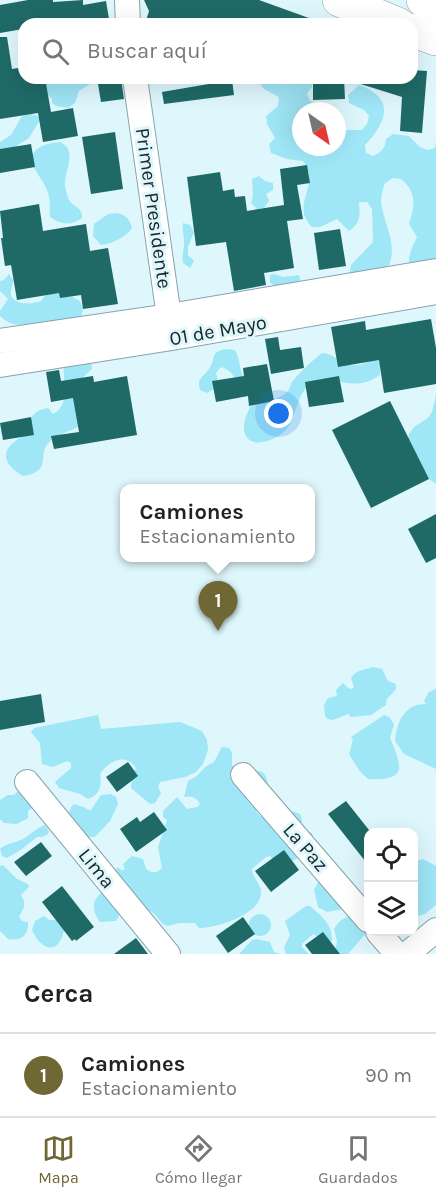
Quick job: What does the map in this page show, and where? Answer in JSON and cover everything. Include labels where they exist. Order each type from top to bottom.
[{"type":"highway","points":[[339,0],[383,18]]},
{"type":"highway","points":[[423,0],[436,6]]},
{"type":"highway","points":[[418,32],[436,39]]},
{"type":"street","points":[[127,0],[128,18]]},
{"type":"street","name":"Primer Presidente","points":[[136,84],[170,327]]},
{"type":"street","name":"01 de Mayo","points":[[0,365],[436,272]]},
{"type":"street","name":"01 de Mayo","points":[[0,341],[170,327],[436,292]]},
{"type":"street","name":"La Paz","points":[[243,775],[364,914]]},
{"type":"street","name":"Lima","points":[[27,782],[168,954]]},
{"type":"street","points":[[407,954],[436,930]]},
{"type":"street","points":[[381,936],[397,954]]},
{"type":"shaded area","points":[[43,84],[90,84],[79,91],[75,103],[68,108],[52,103],[52,99],[43,89]]},
{"type":"shaded area","points":[[260,84],[312,84],[307,94],[310,101],[315,102],[292,102],[292,156],[346,156],[346,130],[362,130],[369,116],[364,110],[349,103],[348,95],[359,85],[371,90],[379,97],[384,111],[379,128],[365,145],[366,153],[373,156],[379,153],[386,139],[393,134],[409,136],[420,147],[427,150],[435,148],[436,142],[436,267],[410,268],[410,256],[417,237],[409,224],[413,211],[412,194],[401,179],[393,178],[385,183],[381,201],[392,244],[390,261],[386,270],[355,279],[350,273],[351,265],[373,242],[372,209],[367,202],[359,202],[359,218],[356,225],[349,231],[337,219],[320,227],[312,227],[304,211],[308,170],[303,161],[287,159],[271,153],[269,144],[275,138],[267,124],[266,116],[278,106],[279,97],[264,89]]},
{"type":"shaded area","points":[[30,114],[38,116],[40,120],[29,138],[15,147],[3,150],[0,157],[0,142],[11,135],[22,116]]},
{"type":"shaded area","points":[[60,142],[69,150],[70,156],[65,180],[67,195],[82,214],[82,218],[78,221],[70,223],[58,222],[50,217],[48,193],[32,161],[32,156],[38,148]]},
{"type":"shaded area","points":[[259,176],[273,183],[273,190],[266,194],[269,201],[264,208],[257,209],[251,203],[252,179]]},
{"type":"shaded area","points":[[116,213],[127,218],[132,228],[118,240],[101,245],[93,236],[94,224],[108,214]]},
{"type":"shaded area","points":[[183,223],[190,225],[194,232],[188,247],[188,255],[194,261],[190,268],[183,263]]},
{"type":"shaded area","points":[[9,274],[13,280],[11,295],[16,301],[29,303],[41,301],[48,292],[49,284],[80,301],[83,309],[81,317],[47,326],[35,323],[19,325],[7,321],[0,316],[0,311],[8,299],[0,291],[0,281]]},
{"type":"shaded area","points":[[270,275],[283,277],[299,275],[299,283],[275,286],[270,283]]},
{"type":"shaded area","points":[[227,349],[235,350],[245,379],[240,392],[232,374],[221,367],[216,373],[218,381],[214,389],[207,393],[200,390],[200,380],[209,369],[215,354]]},
{"type":"shaded area","points":[[322,353],[349,365],[359,365],[369,362],[381,353],[380,375],[362,383],[320,379],[311,383],[301,395],[286,430],[263,442],[251,441],[244,430],[250,407],[287,393],[294,379]]},
{"type":"shaded area","points":[[91,361],[92,369],[80,380],[79,426],[49,442],[45,447],[43,462],[38,470],[23,476],[15,471],[7,460],[7,450],[25,435],[34,414],[48,408],[53,414],[59,410],[65,392],[64,363]]},
{"type":"shaded area","points":[[436,395],[436,484],[422,474],[407,443],[414,427],[428,418],[432,412]]},
{"type":"shaded area","points":[[373,667],[382,669],[388,681],[396,684],[396,689],[387,699],[386,705],[371,715],[351,717],[348,714],[333,720],[328,719],[325,716],[324,705],[328,698],[337,696],[336,690],[343,683],[352,689],[354,687],[351,678],[353,675]]},
{"type":"shaded area","points":[[436,689],[436,769],[404,754],[395,741],[403,715],[412,707],[426,704],[424,701],[429,692]]},
{"type":"shaded area","points":[[98,715],[101,729],[180,722],[202,731],[207,740],[208,750],[203,764],[196,772],[185,777],[160,782],[158,787],[161,793],[155,803],[150,804],[131,788],[132,775],[136,768],[132,763],[122,759],[112,762],[103,769],[100,774],[99,789],[88,799],[80,794],[59,788],[55,782],[71,768],[71,763],[67,761],[53,767],[42,764],[40,743],[31,732],[34,728]]},
{"type":"shaded area","points":[[384,715],[389,717],[394,724],[390,738],[398,757],[398,770],[396,775],[390,778],[368,779],[349,754],[353,740],[351,737]]},
{"type":"shaded area","points":[[222,747],[229,748],[232,753],[232,766],[237,765],[248,773],[262,772],[267,778],[271,793],[256,811],[260,816],[271,816],[284,811],[300,814],[301,830],[312,833],[312,839],[306,851],[295,860],[282,863],[276,862],[270,856],[252,869],[261,891],[260,899],[247,913],[227,922],[207,927],[199,928],[195,923],[167,926],[151,911],[142,910],[132,890],[114,871],[118,867],[125,870],[123,864],[132,856],[143,859],[146,869],[151,872],[157,872],[162,868],[158,847],[167,820],[163,817],[163,811],[177,797],[187,809],[200,804],[194,798],[184,797],[188,781],[214,762]]},
{"type":"shaded area","points":[[20,789],[37,804],[28,811],[28,818],[17,824],[4,823],[0,819],[0,800],[8,795],[14,795]]},
{"type":"shaded area","points":[[111,794],[116,797],[118,804],[110,821],[95,837],[89,837],[83,843],[62,816],[70,811],[74,804],[91,810],[101,795]]},
{"type":"shaded area","points":[[45,825],[49,831],[48,834],[37,837],[6,858],[2,856],[0,849],[23,839]]},
{"type":"shaded area","points":[[423,859],[436,866],[436,905],[425,914],[418,916],[418,882],[418,861]]},
{"type":"shaded area","points":[[3,865],[29,887],[21,895],[24,906],[19,917],[22,921],[28,922],[27,931],[17,939],[8,939],[0,931],[0,866]]},
{"type":"shaded area","points":[[320,879],[343,909],[327,912],[318,907],[314,890]]},
{"type":"shaded area","points":[[102,892],[124,906],[116,921],[100,922],[95,914],[94,903]]},
{"type":"shaded area","points":[[306,906],[310,906],[325,921],[331,930],[332,941],[327,942],[313,934],[302,944],[309,954],[286,954],[284,947],[290,935],[285,921]]},
{"type":"shaded area","points":[[260,914],[268,917],[271,925],[268,933],[260,936],[252,933],[249,925],[252,917]]},
{"type":"shaded area","points":[[356,914],[364,927],[364,935],[348,954],[335,954],[337,941],[334,929],[338,923]]},
{"type":"shaded area","points":[[44,916],[49,920],[56,920],[64,930],[62,938],[55,947],[50,948],[41,943],[32,930],[35,921]]},
{"type":"shaded area","points":[[252,940],[270,942],[274,952],[281,954],[239,954]]},
{"type":"building","points":[[28,0],[53,0],[53,2],[83,0],[83,5],[106,1],[109,18],[18,18],[18,30],[0,33],[0,5]]},
{"type":"building","points":[[144,0],[259,0],[309,18],[147,18],[149,11]]},
{"type":"building","points":[[0,37],[7,37],[12,69],[18,68],[18,84],[46,84],[51,112],[73,108],[78,136],[43,142],[38,113],[0,119]]},
{"type":"building","points":[[418,70],[427,71],[422,133],[400,131],[402,97],[361,84],[418,84]]},
{"type":"building","points":[[98,84],[122,84],[124,99],[101,102]]},
{"type":"building","points":[[209,84],[233,84],[234,95],[164,104],[162,92]]},
{"type":"building","points":[[313,84],[344,84],[345,99],[313,100]]},
{"type":"building","points":[[115,132],[123,189],[91,194],[82,137]]},
{"type":"building","points":[[31,144],[35,167],[0,173],[0,149]]},
{"type":"building","points":[[307,165],[310,183],[297,185],[303,219],[287,221],[294,268],[264,273],[266,285],[234,291],[226,242],[196,246],[187,177],[220,172],[223,191],[234,189],[235,197],[245,196],[247,211],[284,205],[280,169]]},
{"type":"building","points":[[39,204],[43,231],[86,224],[90,251],[108,248],[118,304],[83,309],[81,295],[60,298],[59,293],[17,300],[11,265],[5,266],[0,211]]},
{"type":"building","points":[[340,229],[346,266],[319,270],[314,233]]},
{"type":"building","points":[[431,319],[436,348],[436,384],[384,393],[379,360],[338,367],[331,327],[365,321],[366,330]]},
{"type":"building","points":[[278,337],[280,350],[301,347],[304,368],[271,374],[265,339]]},
{"type":"building","points":[[267,364],[274,401],[249,406],[248,396],[216,402],[212,381],[244,376],[243,368]]},
{"type":"building","points":[[59,370],[61,381],[93,376],[94,382],[127,376],[137,435],[54,449],[51,436],[79,432],[73,398],[51,402],[46,372]]},
{"type":"building","points":[[339,376],[344,402],[309,407],[305,382]]},
{"type":"building","points":[[390,401],[429,479],[371,508],[332,430]]},
{"type":"building","points":[[31,417],[34,435],[3,440],[0,423]]},
{"type":"building","points":[[436,514],[436,558],[426,563],[408,529]]},
{"type":"building","points":[[41,694],[45,722],[0,730],[0,701]]},
{"type":"building","points":[[128,762],[138,776],[117,792],[106,777]]},
{"type":"building","points":[[346,801],[367,828],[364,828],[364,860],[328,814]]},
{"type":"building","points":[[154,812],[167,830],[136,852],[120,829],[137,817],[140,822]]},
{"type":"building","points":[[41,842],[52,856],[26,876],[14,862]]},
{"type":"building","points":[[284,850],[299,870],[271,892],[255,871]]},
{"type":"building","points":[[62,886],[94,927],[76,941],[75,939],[72,941],[42,902]]},
{"type":"building","points":[[243,917],[255,934],[228,953],[216,936]]},
{"type":"building","points":[[323,932],[340,954],[312,954],[305,945]]},
{"type":"building","points":[[136,938],[148,954],[114,954]]},
{"type":"place","name":"Camiones","points":[[218,631]]}]
